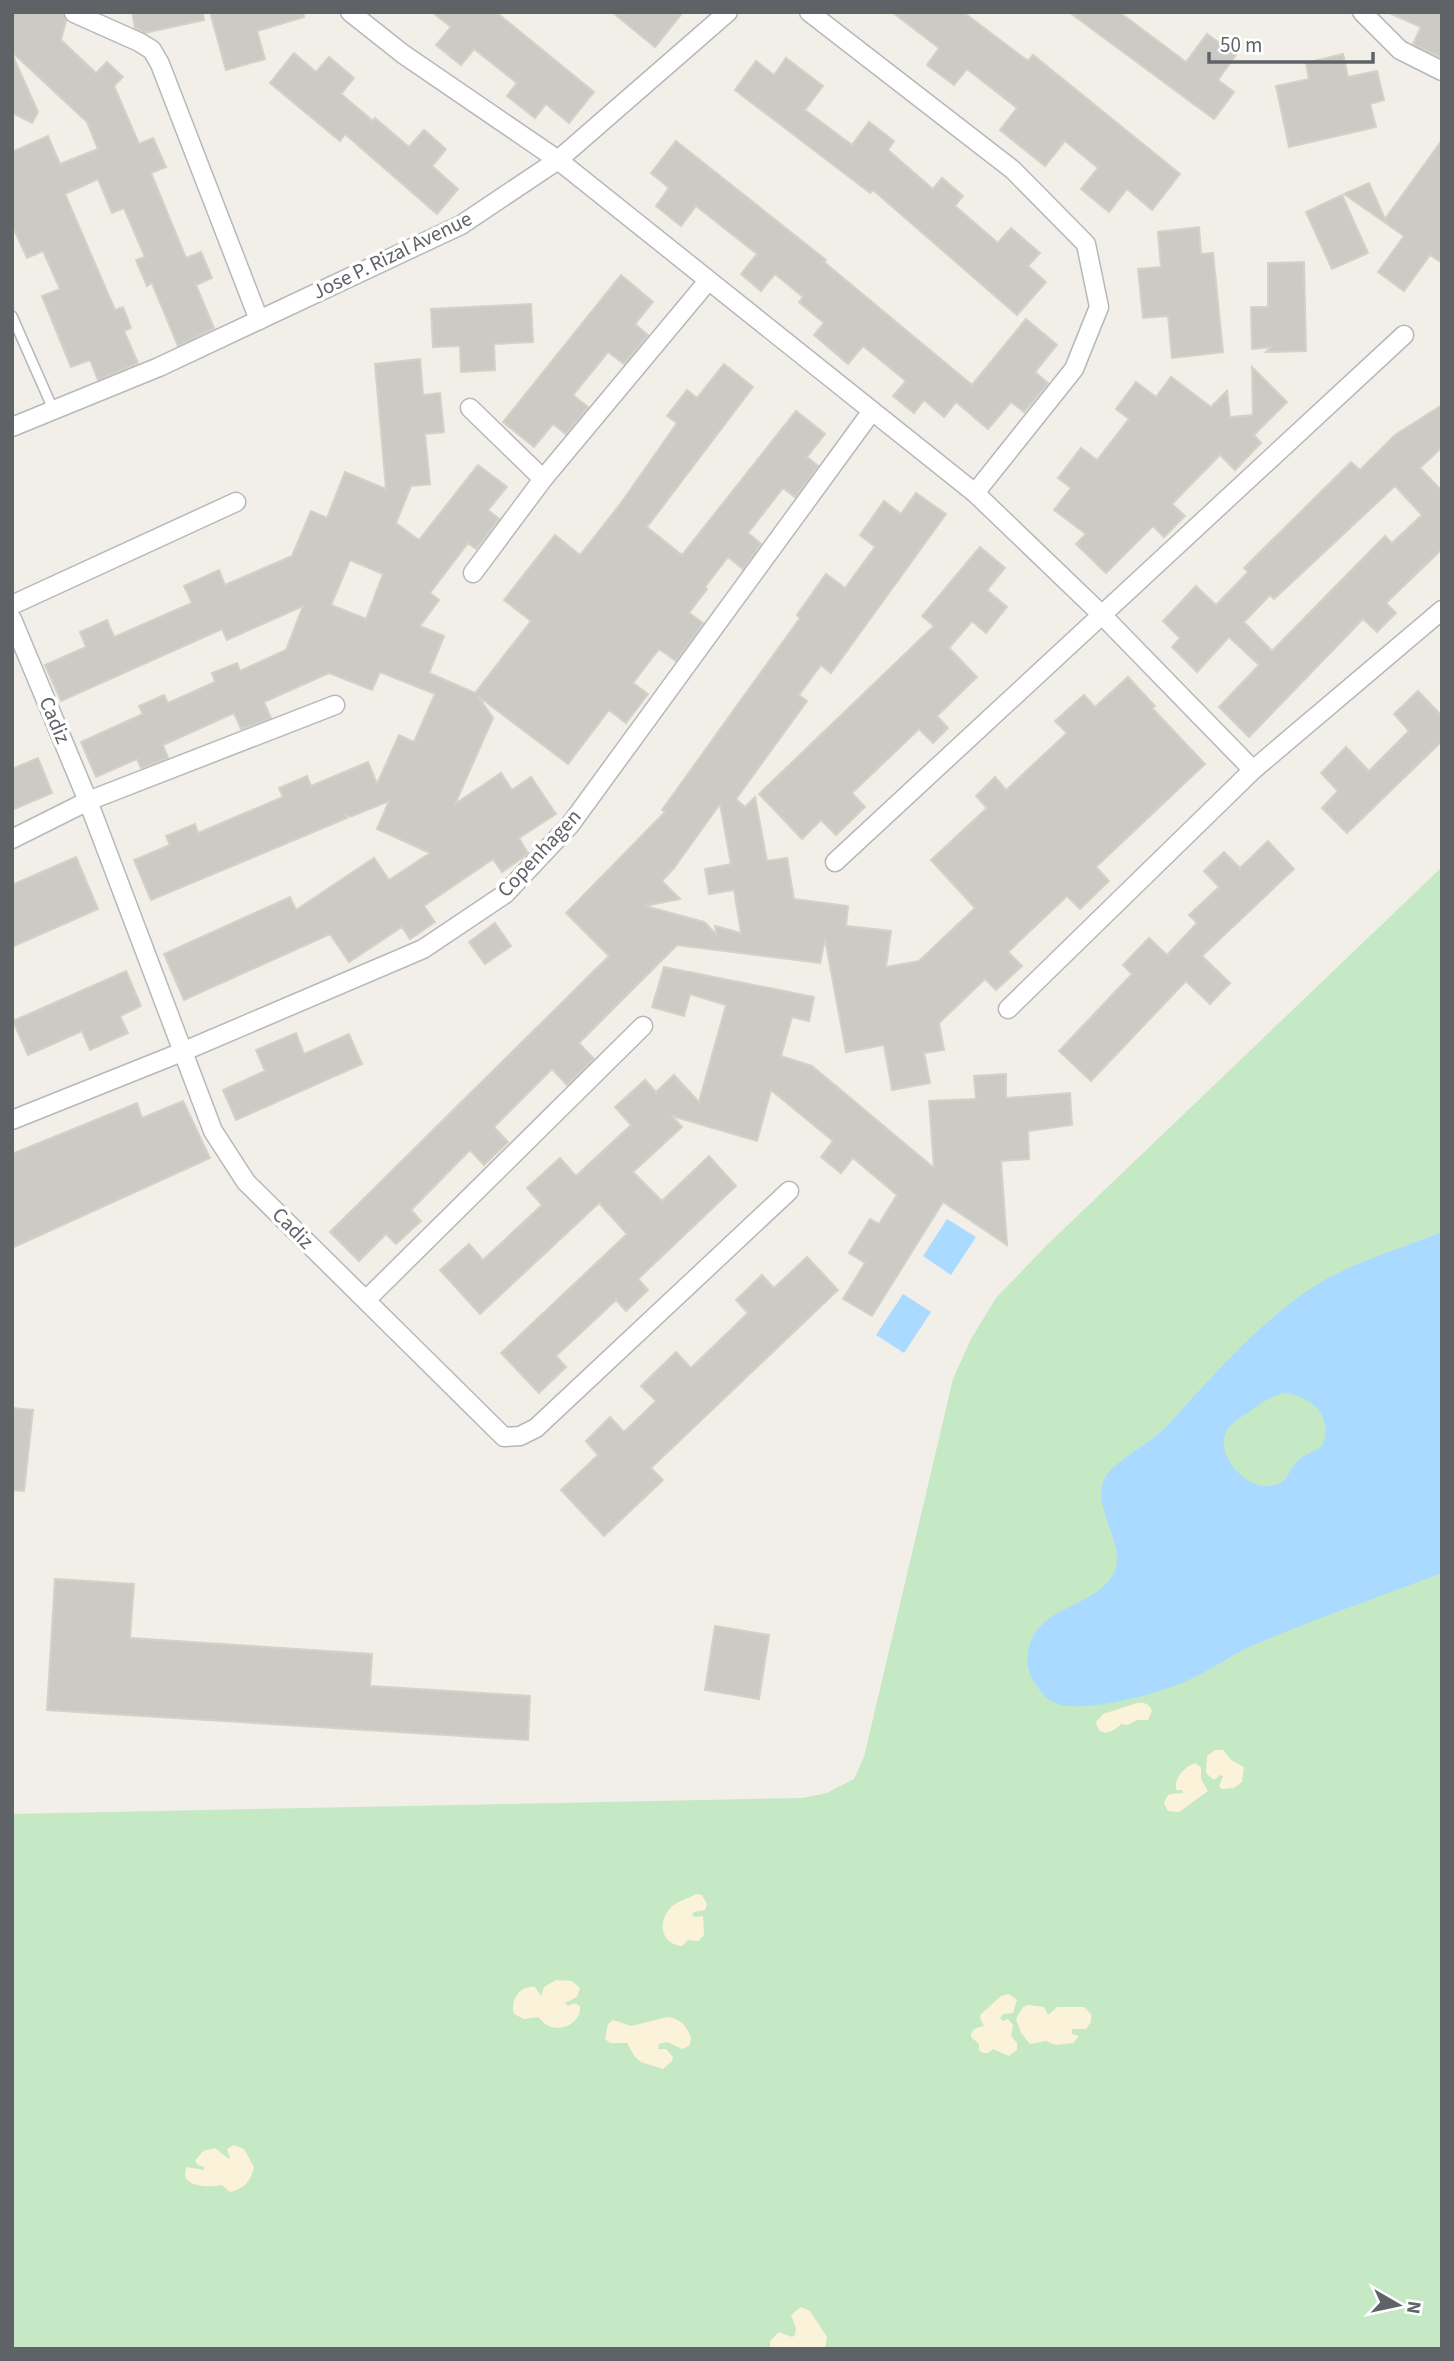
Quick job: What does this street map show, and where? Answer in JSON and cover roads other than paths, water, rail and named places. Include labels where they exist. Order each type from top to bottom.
[{"type":"street","points":[[350,12],[403,54],[558,160],[975,493],[1101,614],[1252,770]]},
{"type":"street","name":"Jose P. Rizal Avenue","points":[[12,427],[159,367],[461,225],[558,160],[728,12]]},
{"type":"street","points":[[809,12],[1013,170],[1086,244],[1099,307],[1074,369],[975,493]]},
{"type":"street","points":[[1362,12],[1400,50],[1442,71]]},
{"type":"street","points":[[74,13],[152,50],[160,64],[259,320]]},
{"type":"street","points":[[473,573],[543,479],[708,281]]},
{"type":"street","points":[[835,862],[1404,335]]},
{"type":"street","points":[[470,408],[543,479]]},
{"type":"street","name":"Copenhagen","points":[[12,1121],[182,1052],[423,948],[505,894],[570,825],[872,411]]},
{"type":"street","points":[[12,605],[236,502]]},
{"type":"street","points":[[1008,1009],[1252,770],[1442,610]]},
{"type":"street","name":"Cadiz","points":[[12,619],[88,801],[213,1132],[246,1182],[504,1437],[520,1436],[536,1427],[789,1191]]},
{"type":"street","points":[[12,839],[88,801],[335,705]]},
{"type":"street","points":[[366,1300],[643,1026]]},
{"type":"lane","points":[[12,316],[53,409]]},
{"type":"water","points":[[947,1219],[976,1237],[951,1275],[923,1256]]},
{"type":"water","points":[[1442,1232],[1442,1573],[1253,1645],[1193,1678],[1157,1692],[1086,1706],[1058,1704],[1048,1699],[1031,1675],[1028,1664],[1030,1645],[1039,1628],[1047,1620],[1092,1595],[1111,1578],[1117,1554],[1102,1502],[1102,1489],[1110,1471],[1163,1430],[1237,1350],[1297,1298],[1327,1278]],"holes":[[[1286,1393],[1313,1404],[1323,1418],[1325,1436],[1322,1446],[1298,1461],[1278,1484],[1267,1486],[1246,1479],[1237,1471],[1225,1451],[1227,1430],[1235,1421],[1268,1399]]]},
{"type":"water","points":[[903,1294],[931,1312],[904,1353],[876,1335]]}]
